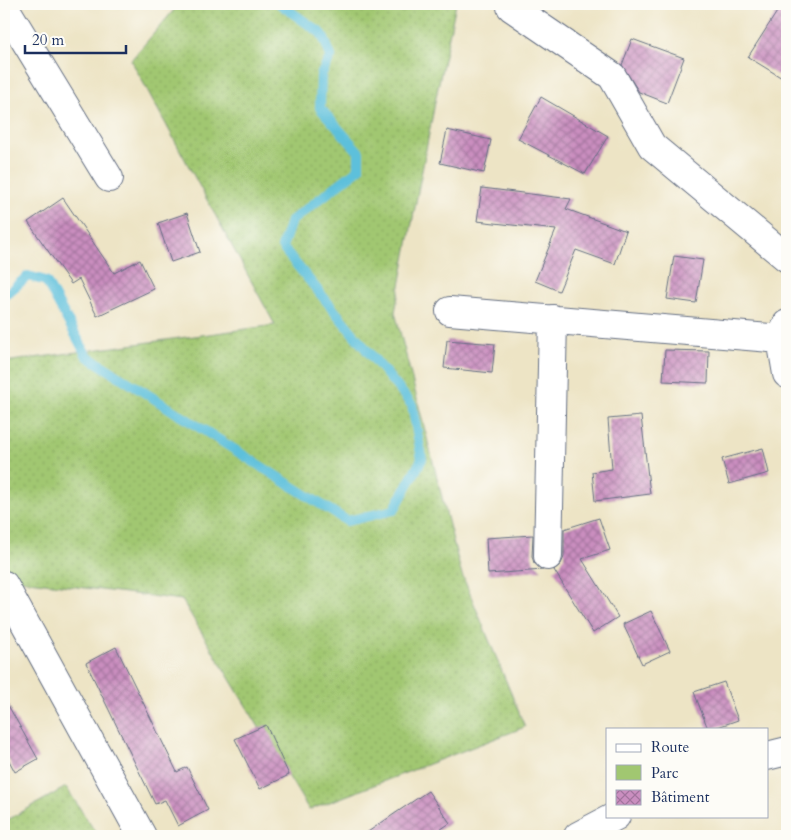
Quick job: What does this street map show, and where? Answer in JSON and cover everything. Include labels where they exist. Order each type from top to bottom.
[{"type":"street","points":[[512,4],[511,7],[612,76],[652,146],[787,258]]},
{"type":"street","points":[[4,6],[109,178]]},
{"type":"street","points":[[450,311],[553,319],[784,332],[787,374]]},
{"type":"street","points":[[548,556],[553,319]]},
{"type":"street","points":[[4,585],[142,836]]},
{"type":"street","points":[[768,756],[787,751]]},
{"type":"street","points":[[578,836],[612,818]]},
{"type":"green space","points":[[179,4],[456,4],[437,92],[395,312],[461,572],[525,727],[309,810],[182,600],[4,578],[4,362],[275,325],[131,60]]},
{"type":"green space","points":[[66,787],[98,836],[4,836],[4,822]]},
{"type":"building","points":[[782,4],[787,4],[787,81],[748,57]]},
{"type":"building","points":[[632,39],[684,58],[667,103],[639,92],[622,65]]},
{"type":"building","points":[[541,97],[608,136],[585,174],[518,139]]},
{"type":"building","points":[[447,130],[491,140],[484,173],[440,163]]},
{"type":"building","points":[[482,188],[571,199],[566,209],[626,231],[615,264],[576,250],[559,291],[535,281],[556,230],[477,221]]},
{"type":"building","points":[[63,198],[114,273],[140,260],[154,289],[97,316],[79,279],[71,284],[28,222]]},
{"type":"building","points":[[187,213],[200,252],[171,262],[158,223]]},
{"type":"building","points":[[674,256],[703,260],[696,303],[667,299]]},
{"type":"building","points":[[447,340],[495,344],[492,373],[444,368]]},
{"type":"building","points":[[665,350],[709,351],[708,383],[663,381]]},
{"type":"building","points":[[641,416],[650,494],[595,501],[592,472],[612,469],[608,419]]},
{"type":"building","points":[[763,448],[769,473],[729,484],[722,459]]},
{"type":"building","points":[[599,518],[610,550],[582,559],[618,617],[593,633],[554,570],[561,564],[564,557],[564,529]]},
{"type":"building","points":[[533,535],[532,556],[534,563],[543,570],[488,574],[486,538]]},
{"type":"building","points":[[651,611],[670,651],[642,664],[623,624]]},
{"type":"building","points":[[116,647],[177,772],[187,767],[208,810],[178,826],[165,800],[155,804],[86,663]]},
{"type":"building","points":[[724,682],[738,720],[715,728],[708,728],[694,692]]},
{"type":"building","points":[[4,698],[38,759],[15,772],[4,751]]},
{"type":"building","points":[[266,725],[289,775],[260,789],[235,739]]},
{"type":"building","points":[[428,791],[450,823],[431,836],[362,836]]},
{"type":"waterway","points":[[4,296],[28,276],[46,281],[87,356],[347,521],[394,510],[422,459],[412,405],[282,247],[291,221],[359,169],[359,152],[320,108],[321,75],[331,56],[322,34],[280,4]]}]
